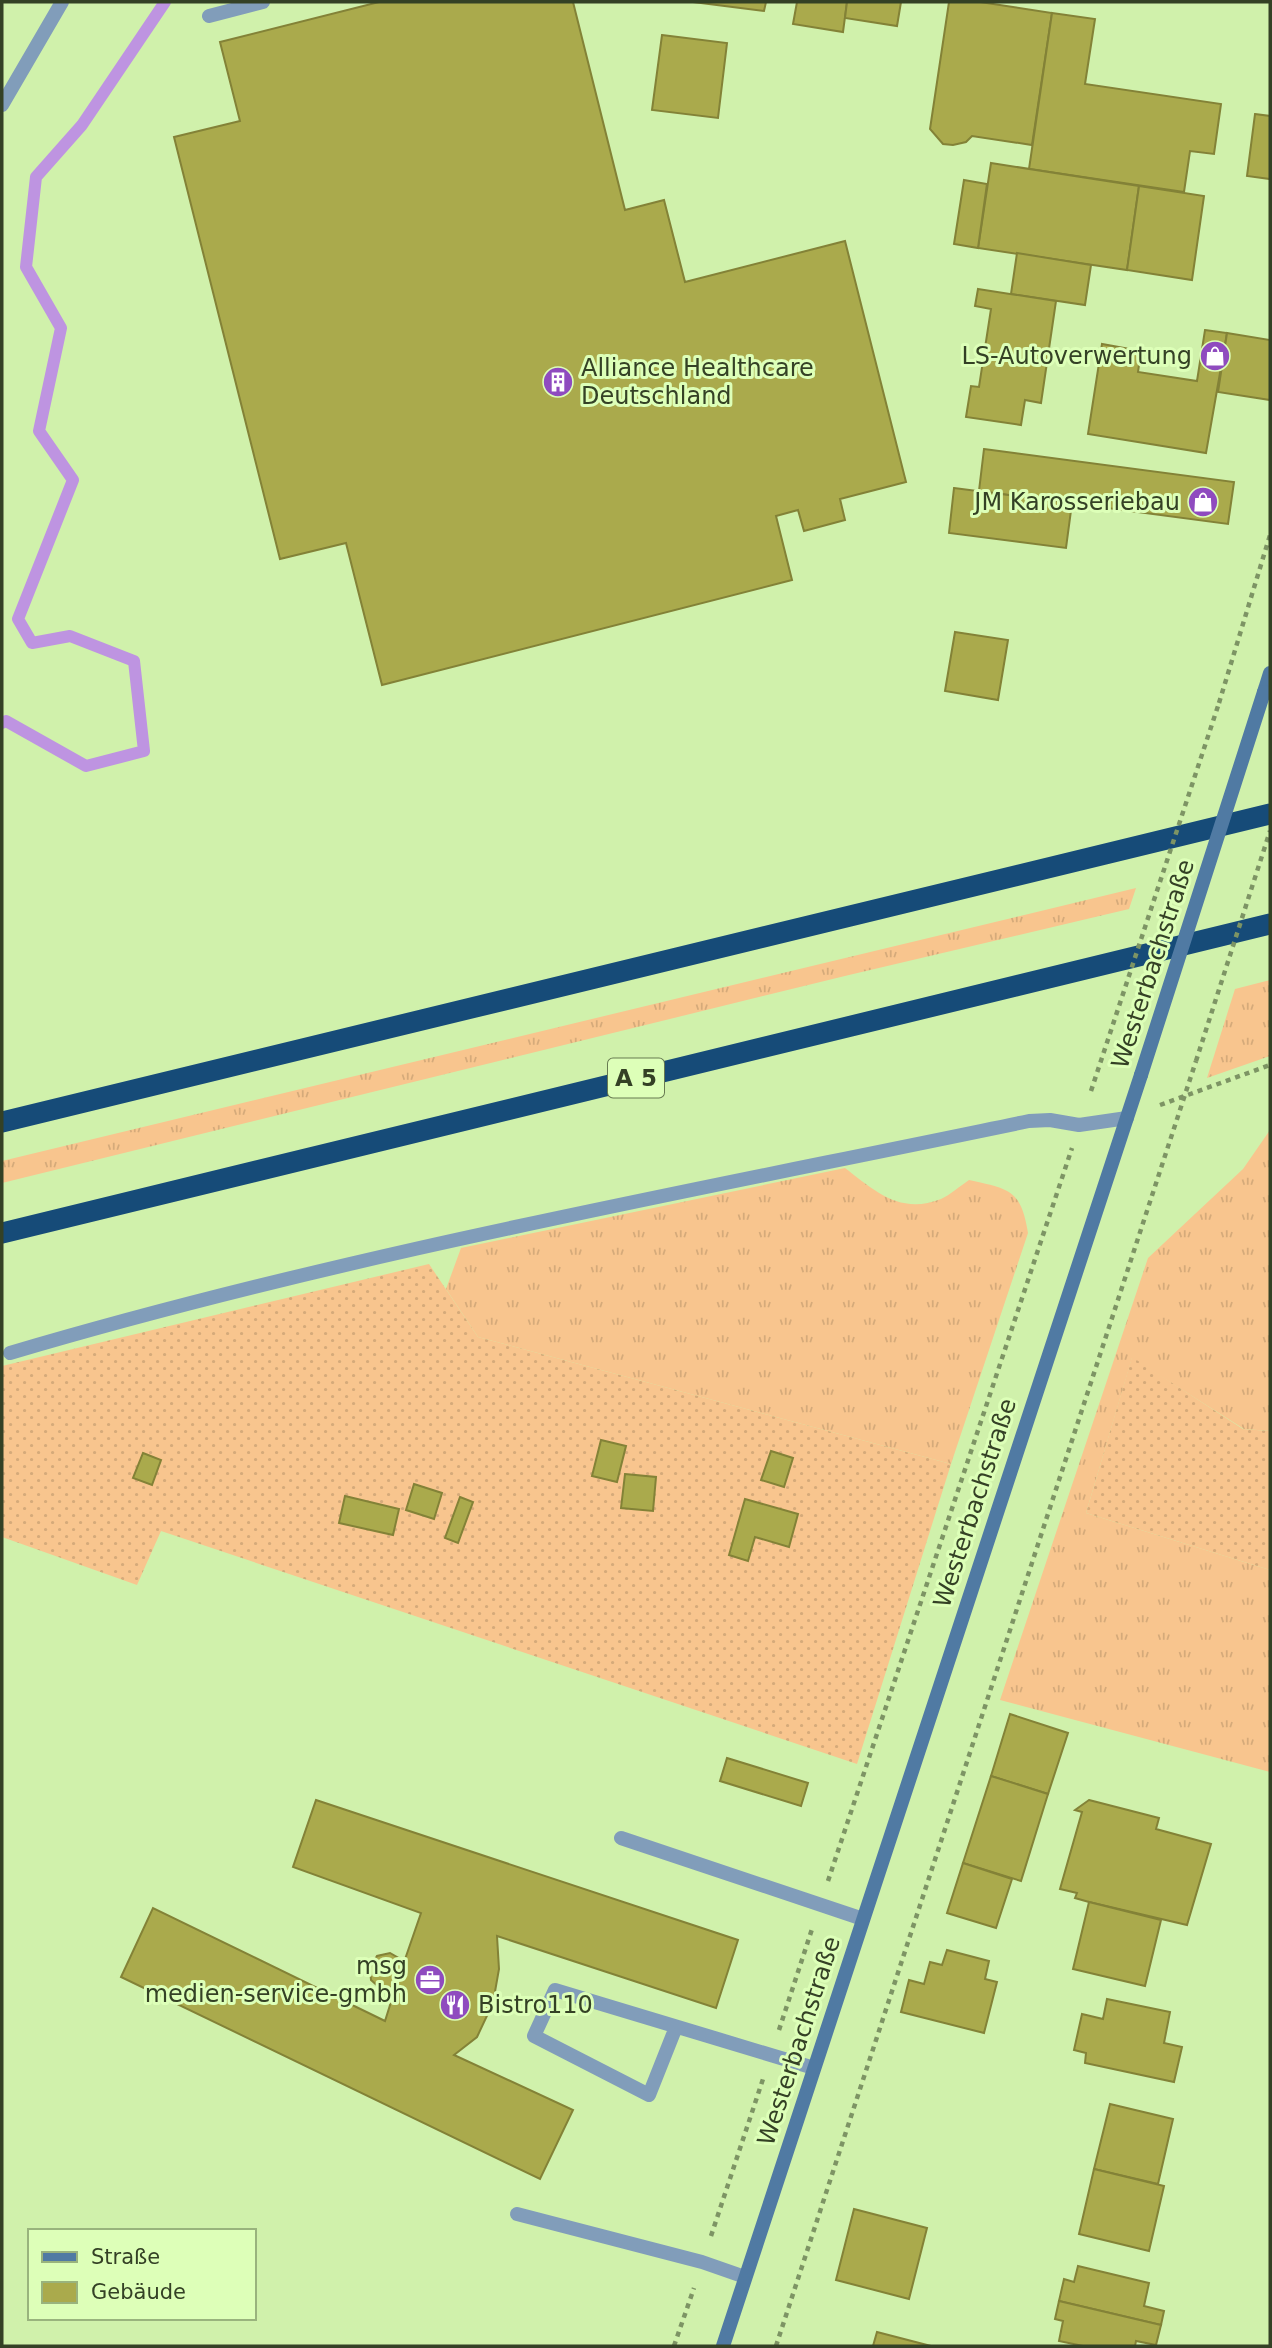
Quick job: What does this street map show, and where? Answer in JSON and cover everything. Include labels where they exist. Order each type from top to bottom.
[{"type":"highway","points":[[2,1122],[1270,814]]},
{"type":"highway","name":"A 5","points":[[2,1233],[1270,924]]},
{"type":"main road","name":"Westerbachstraße","points":[[723,2346],[1127,1118],[1270,673]]},
{"type":"street","points":[[2,105],[62,2]]},
{"type":"street","points":[[209,16],[263,2]]},
{"type":"street","points":[[10,1353],[139,1315],[442,1243],[1029,1121],[1050,1120],[1079,1125],[1127,1118]]},
{"type":"street","points":[[621,1838],[863,1919]]},
{"type":"street","points":[[676,2026],[649,2095],[534,2036],[555,1990],[676,2026],[814,2068]]},
{"type":"street","points":[[517,2214],[702,2262],[745,2277]]},
{"type":"path","points":[[674,2346],[1219,703],[1270,535]]},
{"type":"path","points":[[776,2346],[1270,831]]},
{"type":"path","points":[[1127,1118],[1270,1065]]},
{"type":"green space","points":[[1136,888],[1129,909],[2,1183],[2,1161]]},
{"type":"green space","points":[[1270,980],[1270,1056],[1207,1078],[1235,989]]},
{"type":"green space","points":[[1270,1130],[1270,1431],[1244,1429],[1132,1358],[1086,1513],[1270,1570],[1270,1772],[1000,1700],[1148,1258],[1243,1169]]},
{"type":"green space","points":[[845,1168],[889,1198],[913,1204],[941,1199],[969,1180],[994,1186],[1011,1193],[1017,1199],[1025,1218],[1028,1233],[951,1464],[478,1337],[446,1289],[461,1248]]},
{"type":"green space","points":[[429,1264],[478,1337],[951,1464],[857,1764],[161,1531],[137,1585],[2,1537],[2,1366]]},
{"type":"green space","points":[[1132,1357],[1243,1429],[1270,1431],[1270,1570],[1086,1513]]},
{"type":"building","name":"Alliance Healthcare Deutschland","points":[[379,2],[573,2],[625,210],[664,200],[685,282],[845,241],[906,482],[840,499],[845,520],[804,531],[798,510],[776,516],[792,580],[382,685],[346,543],[280,559],[174,137],[240,121],[220,42]]},
{"type":"building","points":[[693,2],[766,2],[764,11]]},
{"type":"building","points":[[797,2],[847,2],[843,32],[793,24]]},
{"type":"building","points":[[847,2],[901,2],[897,26],[845,18]]},
{"type":"building","points":[[949,2],[980,2],[1052,13],[1032,145],[972,136],[966,142],[943,144],[930,129]]},
{"type":"building","points":[[1052,13],[1095,19],[1085,84],[1221,104],[1214,154],[1190,151],[1184,192],[1029,169]]},
{"type":"building","points":[[662,35],[727,43],[718,118],[652,110]]},
{"type":"building","points":[[1255,114],[1270,116],[1270,179],[1247,176]]},
{"type":"building","points":[[991,163],[1139,186],[1127,270],[978,248]]},
{"type":"building","points":[[964,180],[987,184],[978,248],[954,244]]},
{"type":"building","points":[[1139,186],[1204,196],[1192,280],[1127,270]]},
{"type":"building","points":[[1017,253],[1091,265],[1085,305],[1011,294]]},
{"type":"building","points":[[978,289],[1056,301],[1041,403],[1025,400],[1021,425],[966,417],[971,386],[979,387],[991,309],[975,306]]},
{"type":"building","points":[[1205,330],[1227,333],[1206,453],[1088,434],[1102,344],[1141,351],[1138,372],[1197,381]]},
{"type":"building","points":[[1227,333],[1270,340],[1270,400],[1218,392]]},
{"type":"building","points":[[984,449],[1234,482],[1228,524],[979,491]]},
{"type":"building","points":[[954,488],[1072,503],[1066,548],[949,533]]},
{"type":"building","points":[[955,632],[1008,640],[998,700],[945,691]]},
{"type":"building","points":[[601,1440],[626,1446],[617,1482],[592,1476]]},
{"type":"building","points":[[771,1451],[793,1458],[784,1487],[761,1480]]},
{"type":"building","points":[[143,1453],[161,1460],[152,1485],[133,1478]]},
{"type":"building","points":[[625,1474],[656,1477],[653,1511],[621,1508]]},
{"type":"building","points":[[414,1484],[442,1493],[434,1519],[406,1510]]},
{"type":"building","points":[[345,1496],[399,1509],[393,1535],[339,1523]]},
{"type":"building","points":[[460,1497],[473,1502],[458,1543],[445,1538]]},
{"type":"building","points":[[745,1499],[798,1514],[789,1547],[755,1537],[748,1561],[729,1555]]},
{"type":"building","points":[[1010,1714],[1068,1733],[1048,1794],[991,1776]]},
{"type":"building","points":[[727,1758],[808,1783],[801,1806],[720,1781]]},
{"type":"building","points":[[991,1776],[1048,1794],[1021,1881],[963,1863]]},
{"type":"building","points":[[316,1800],[738,1940],[716,2008],[497,1936],[499,1969],[493,2003],[477,2037],[454,2055],[573,2110],[540,2179],[121,1977],[153,1908],[385,2021],[396,1986],[385,1989],[379,1987],[371,1980],[370,1968],[377,1956],[390,1953],[402,1960],[403,1965],[421,1913],[293,1867]]},
{"type":"building","points":[[1089,1800],[1159,1818],[1156,1829],[1211,1844],[1187,1925],[1089,1902],[1075,1898],[1077,1893],[1060,1889],[1082,1812],[1075,1810]]},
{"type":"building","points":[[963,1863],[1012,1879],[996,1928],[947,1913]]},
{"type":"building","points":[[1089,1902],[1161,1920],[1145,1986],[1073,1969]]},
{"type":"building","points":[[947,1950],[989,1961],[985,1979],[997,1982],[984,2033],[901,2012],[909,1980],[924,1984],[930,1962],[942,1965]]},
{"type":"building","points":[[1107,1999],[1170,2012],[1164,2043],[1182,2047],[1174,2082],[1085,2063],[1086,2053],[1074,2050],[1082,2014],[1103,2019]]},
{"type":"building","points":[[1110,2104],[1173,2119],[1158,2184],[1094,2169]]},
{"type":"building","points":[[1094,2169],[1164,2186],[1149,2251],[1079,2234]]},
{"type":"building","points":[[854,2209],[927,2228],[909,2299],[836,2280]]},
{"type":"building","points":[[1078,2266],[1149,2283],[1144,2306],[1164,2311],[1161,2325],[1059,2301],[1064,2279],[1074,2282]]},
{"type":"building","points":[[1059,2301],[1161,2325],[1156,2345],[1136,2341],[1135,2346],[1083,2346],[1059,2341],[1063,2321],[1055,2319]]},
{"type":"building","points":[[877,2332],[931,2346],[873,2346]]},
{"type":"waterway","points":[[2,723],[6,721],[86,766],[144,751],[134,661],[70,636],[32,643],[18,619],[73,480],[39,431],[61,328],[26,267],[36,177],[82,125],[165,2]]},
{"type":"place","name":"LS-Autoverwertung","points":[[1215,356]]},
{"type":"place","name":"Alliance Healthcare Deutschland","points":[[558,382]]},
{"type":"place","name":"JM Karosseriebau","points":[[1203,502]]},
{"type":"place","name":"msg medien-service-gmbh","points":[[430,1980]]},
{"type":"place","name":"Bistro110","points":[[455,2005]]}]
